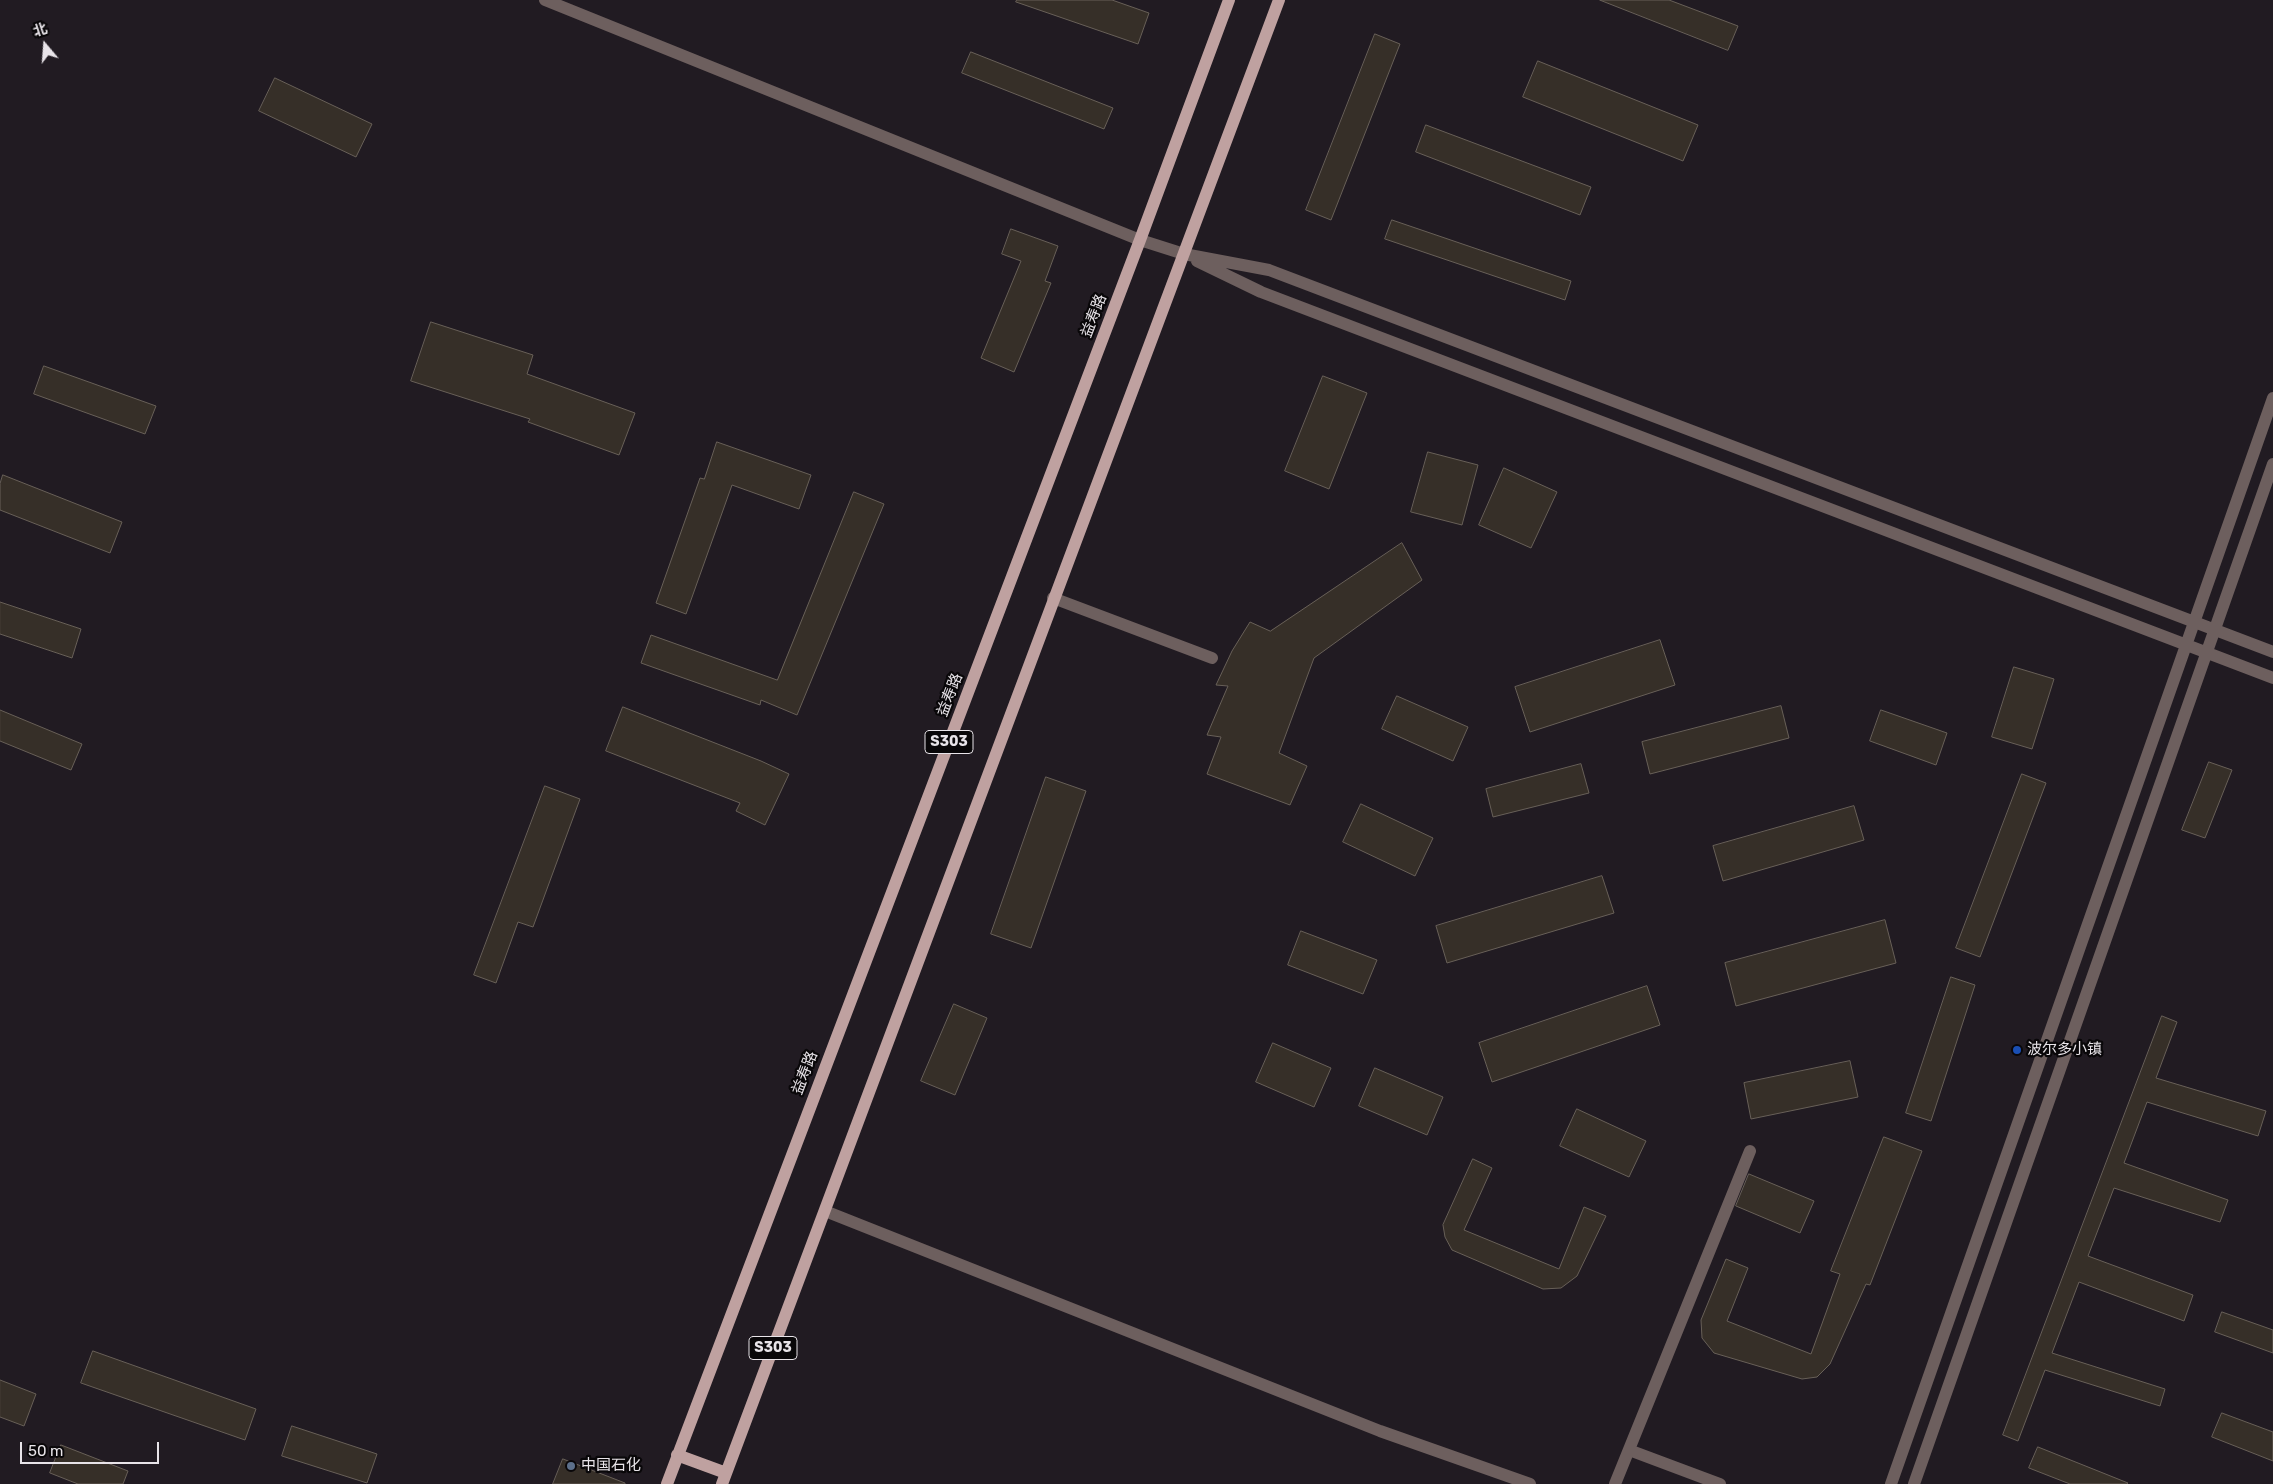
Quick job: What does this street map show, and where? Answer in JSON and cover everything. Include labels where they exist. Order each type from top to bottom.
[{"type":"main road","name":"益寿路","points":[[667,1484],[1140,240],[1229,0]]},
{"type":"main road","name":"S303","points":[[724,1479],[1279,0]]},
{"type":"main road","points":[[677,1455],[724,1479]]},
{"type":"street","points":[[545,0],[1140,240],[1184,254],[1269,270],[2273,652]]},
{"type":"street","points":[[1184,254],[1261,292],[2273,678]]},
{"type":"street","points":[[1891,1484],[2273,398]]},
{"type":"street","points":[[1914,1484],[2273,464]]},
{"type":"street","points":[[1053,598],[1212,658]]},
{"type":"street","points":[[1615,1484],[1750,1150]]},
{"type":"street","points":[[825,1211],[1380,1431],[1530,1484]]},
{"type":"street","points":[[1629,1450],[1720,1484]]},
{"type":"building","points":[[1017,0],[1112,0],[1149,13],[1138,44],[1016,2]]},
{"type":"building","points":[[1600,0],[1669,0],[1738,26],[1728,50]]},
{"type":"building","points":[[1375,34],[1400,44],[1331,220],[1306,210]]},
{"type":"building","points":[[971,52],[1113,108],[1104,129],[962,73]]},
{"type":"building","points":[[1538,61],[1698,125],[1683,161],[1523,97]]},
{"type":"building","points":[[275,78],[372,124],[356,157],[259,111]]},
{"type":"building","points":[[1426,125],[1591,187],[1580,215],[1416,152]]},
{"type":"building","points":[[1392,220],[1571,281],[1565,300],[1385,239]]},
{"type":"building","points":[[1011,229],[1058,246],[1045,281],[1051,283],[1014,372],[981,358],[1021,261],[1002,254]]},
{"type":"building","points":[[431,322],[533,355],[527,374],[635,413],[619,455],[528,422],[530,419],[411,381]]},
{"type":"building","points":[[44,366],[156,406],[145,434],[34,394]]},
{"type":"building","points":[[1323,376],[1367,393],[1329,489],[1285,471]]},
{"type":"building","points":[[717,442],[811,475],[799,509],[732,485],[686,614],[656,603],[700,478],[704,479]]},
{"type":"building","points":[[1428,452],[1478,465],[1462,525],[1411,512]]},
{"type":"building","points":[[1504,468],[1557,492],[1531,548],[1479,525]]},
{"type":"building","points":[[3,475],[122,522],[110,553],[0,510],[0,484]]},
{"type":"building","points":[[854,492],[884,504],[797,715],[761,700],[760,705],[641,663],[651,635],[777,680]]},
{"type":"building","points":[[1402,543],[1422,580],[1314,658],[1279,753],[1307,766],[1290,805],[1207,774],[1221,737],[1207,735],[1228,686],[1216,685],[1232,651],[1250,622],[1270,631]]},
{"type":"building","points":[[0,602],[81,629],[72,658],[0,634]]},
{"type":"building","points":[[1660,640],[1675,685],[1530,732],[1515,687]]},
{"type":"building","points":[[2014,667],[2054,679],[2032,749],[1992,737]]},
{"type":"building","points":[[1397,696],[1468,727],[1453,761],[1382,729]]},
{"type":"building","points":[[1781,706],[1789,738],[1650,774],[1642,742]]},
{"type":"building","points":[[623,707],[761,761],[789,774],[765,825],[736,811],[740,803],[606,751]]},
{"type":"building","points":[[0,710],[82,744],[71,770],[0,741]]},
{"type":"building","points":[[1881,710],[1947,733],[1936,765],[1870,741]]},
{"type":"building","points":[[2209,762],[2232,770],[2205,838],[2182,830]]},
{"type":"building","points":[[1581,764],[1589,793],[1493,817],[1486,789]]},
{"type":"building","points":[[2022,774],[2046,783],[1980,957],[1956,948]]},
{"type":"building","points":[[1046,777],[1086,791],[1031,948],[991,934]]},
{"type":"building","points":[[545,786],[580,799],[533,927],[518,922],[496,983],[474,975]]},
{"type":"building","points":[[1361,804],[1433,838],[1415,876],[1343,842]]},
{"type":"building","points":[[1854,806],[1864,840],[1723,881],[1713,846]]},
{"type":"building","points":[[1602,876],[1614,913],[1447,963],[1436,926]]},
{"type":"building","points":[[1885,920],[1896,963],[1736,1006],[1725,963]]},
{"type":"building","points":[[1301,931],[1377,960],[1363,994],[1288,965]]},
{"type":"building","points":[[1951,977],[1975,985],[1931,1121],[1906,1113]]},
{"type":"building","points":[[1647,986],[1660,1025],[1492,1082],[1479,1043]]},
{"type":"building","points":[[954,1004],[987,1018],[955,1095],[921,1081]]},
{"type":"building","points":[[2162,1016],[2177,1022],[2156,1078],[2266,1111],[2258,1136],[2147,1102],[2124,1163],[2228,1200],[2220,1222],[2114,1188],[2088,1256],[2193,1295],[2184,1321],[2079,1282],[2052,1353],[2165,1389],[2160,1406],[2045,1370],[2018,1441],[2003,1435]]},
{"type":"building","points":[[1273,1043],[1331,1068],[1314,1107],[1256,1082]]},
{"type":"building","points":[[1850,1061],[1858,1097],[1751,1119],[1744,1083]]},
{"type":"building","points":[[1375,1068],[1443,1097],[1427,1135],[1359,1106]]},
{"type":"building","points":[[1577,1109],[1646,1141],[1629,1177],[1560,1146]]},
{"type":"building","points":[[1884,1137],[1922,1151],[1870,1285],[1866,1284],[1830,1364],[1817,1377],[1802,1379],[1714,1353],[1702,1338],[1701,1320],[1726,1259],[1748,1268],[1727,1321],[1811,1354],[1840,1274],[1831,1271]]},
{"type":"building","points":[[1473,1159],[1492,1168],[1464,1230],[1559,1269],[1584,1207],[1606,1216],[1577,1276],[1561,1288],[1543,1289],[1452,1250],[1445,1237],[1443,1225]]},
{"type":"building","points":[[1749,1174],[1814,1201],[1800,1233],[1736,1206]]},
{"type":"building","points":[[2222,1312],[2273,1330],[2273,1353],[2215,1332]]},
{"type":"building","points":[[93,1351],[256,1409],[245,1440],[81,1383]]},
{"type":"building","points":[[0,1380],[36,1394],[24,1426],[0,1417]]},
{"type":"building","points":[[2222,1413],[2273,1432],[2273,1461],[2212,1437]]},
{"type":"building","points":[[292,1426],[377,1454],[367,1483],[282,1456]]},
{"type":"building","points":[[61,1445],[128,1471],[123,1484],[78,1484],[50,1473]]},
{"type":"building","points":[[2038,1447],[2128,1483],[2070,1484],[2029,1468]]},
{"type":"building","name":"中国石化","points":[[563,1459],[625,1483],[625,1484],[553,1484]]},
{"type":"place","name":"波尔多小镇","points":[[2017,1050]]},
{"type":"place","name":"中国石化","points":[[571,1466]]}]
